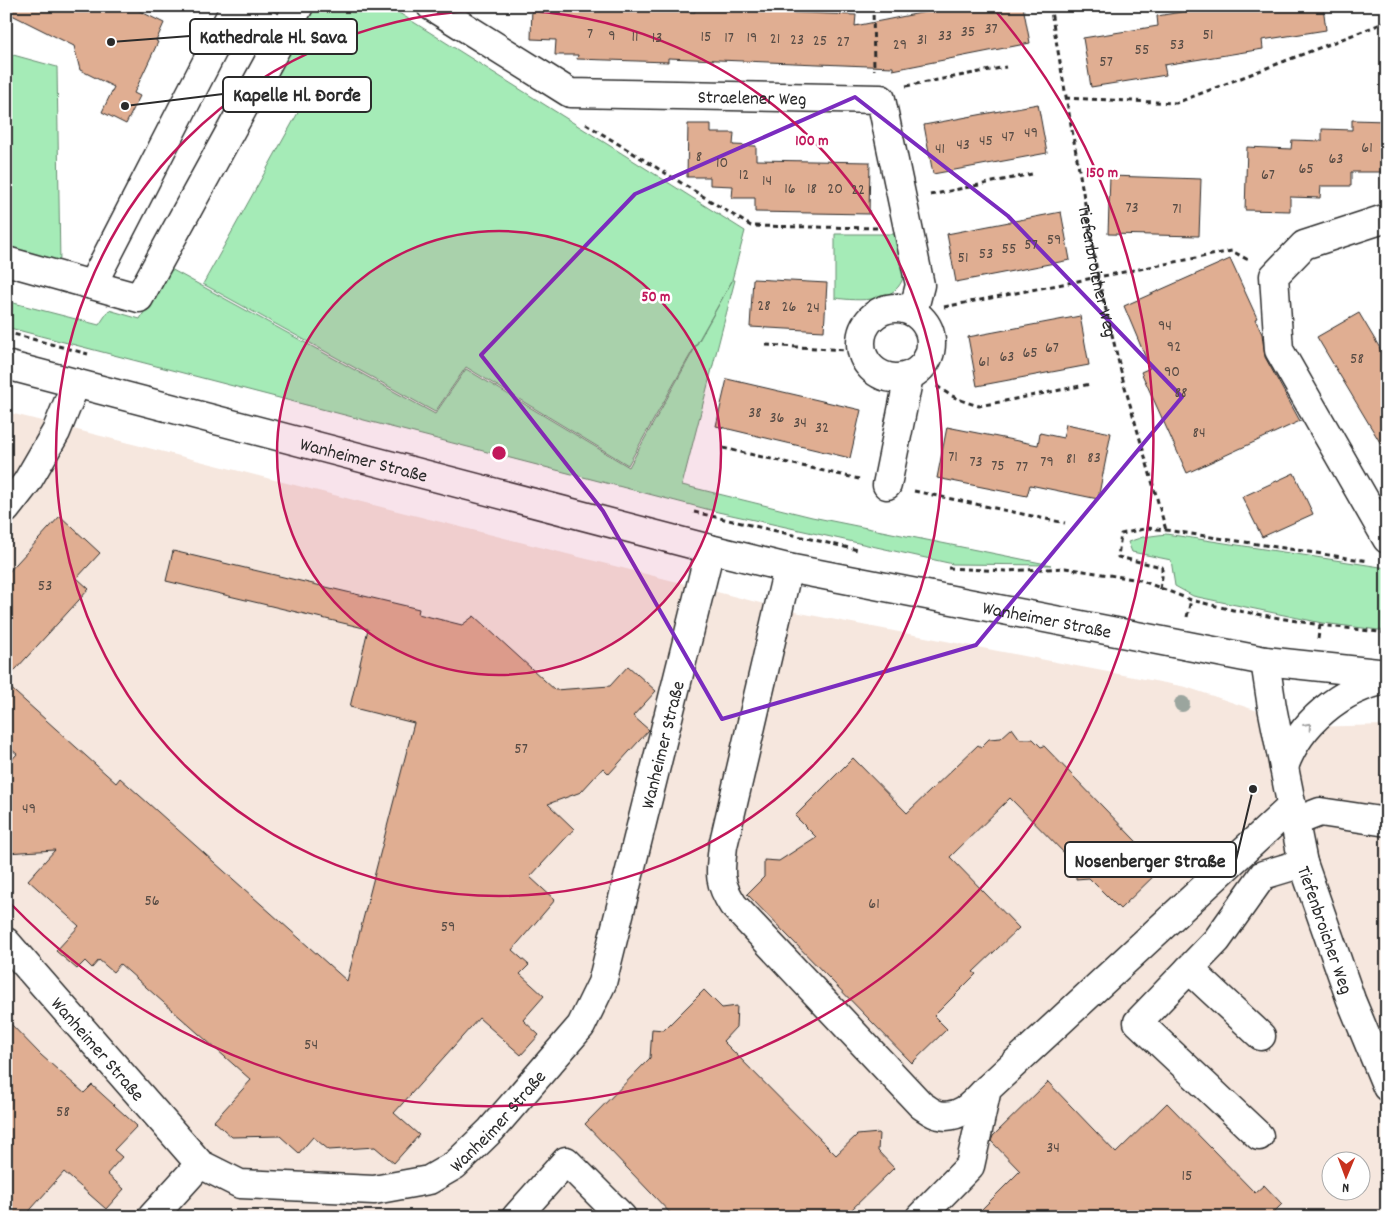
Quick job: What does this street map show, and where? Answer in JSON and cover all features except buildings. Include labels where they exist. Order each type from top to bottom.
[{"type":"street","points":[[6,261],[139,298],[299,6]]},
{"type":"street","points":[[92,284],[234,7],[279,41]]},
{"type":"street","name":"Straelener Weg","points":[[442,9],[570,93],[878,99]]},
{"type":"street","points":[[878,99],[903,201],[920,285],[917,315]]},
{"type":"street","points":[[1382,551],[1279,350],[1274,276],[1304,245],[1387,218]]},
{"type":"street","points":[[887,485],[914,373],[930,354],[931,337],[928,327],[917,315],[895,308],[877,313],[868,321],[861,340],[862,351],[868,364],[878,373],[890,378],[914,373]]},
{"type":"street","name":"Wanheimer Straße","points":[[6,366],[788,568],[1265,661],[1387,674]]},
{"type":"street","points":[[6,509],[27,482],[56,432],[76,383]]},
{"type":"street","name":"Wanheimer Straße","points":[[6,942],[200,1164],[240,1184],[374,1190],[429,1180],[455,1165],[491,1130],[581,1026],[602,983],[710,549]]},
{"type":"street","points":[[788,568],[723,846],[720,874],[724,890],[733,905],[921,1105],[938,1115],[954,1116],[968,1109],[987,1089],[1292,815],[1320,812],[1387,822]]},
{"type":"street","name":"Tiefenbroicher Weg","points":[[1265,661],[1302,863],[1351,1000],[1387,1086]]},
{"type":"street","points":[[1284,768],[1288,754],[1299,736],[1315,718],[1349,694],[1376,682],[1387,680]]},
{"type":"street","points":[[1259,1136],[1138,1022],[1217,940],[1263,875],[1302,863]]},
{"type":"street","points":[[1189,970],[1260,1036]]},
{"type":"street","points":[[920,1217],[970,1166],[987,1089]]},
{"type":"street","points":[[516,1217],[566,1161],[622,1217]]},
{"type":"street","points":[[152,1217],[200,1164]]},
{"type":"path","points":[[873,6],[878,99]]},
{"type":"path","name":"Tiefenbroicher Weg","points":[[1050,6],[1098,278],[1123,380],[1166,530]]},
{"type":"path","points":[[1065,98],[1176,103],[1381,24],[1387,20]]},
{"type":"path","points":[[878,99],[894,88],[1006,67]]},
{"type":"path","points":[[584,93],[585,123],[750,226],[908,229]]},
{"type":"path","points":[[903,201],[1032,174]]},
{"type":"path","points":[[917,315],[940,308],[1232,251],[1274,276]]},
{"type":"path","points":[[6,332],[90,354]]},
{"type":"path","points":[[766,345],[862,351]]},
{"type":"path","points":[[914,373],[928,379],[944,392],[979,406],[1091,384]]},
{"type":"path","points":[[723,448],[1065,524]]},
{"type":"path","points":[[690,512],[859,550]]},
{"type":"path","points":[[1160,589],[1162,567],[1118,557],[1121,534],[1148,528],[1382,551]]},
{"type":"path","points":[[947,568],[1005,571],[1065,568],[1140,580],[1190,600],[1233,610],[1320,625],[1387,633]]},
{"type":"highlighted area","points":[[855,97],[1008,216],[1182,397],[976,645],[722,719],[603,511],[481,355],[635,194]]},
{"type":"shaded area","points":[[6,412],[800,613],[1186,687],[1306,727],[1387,725],[1387,1217],[6,1217]]},
{"type":"green space","points":[[313,6],[388,6],[745,231],[732,280],[735,280],[682,485],[812,517],[1051,565],[953,564],[718,512],[6,327],[6,301],[99,325],[109,310],[140,319],[169,268],[435,414],[466,369],[629,467],[732,281],[628,465],[466,367],[435,412],[203,284],[300,109],[267,90]]},
{"type":"green space","points":[[6,53],[57,67],[60,265],[6,250]]},
{"type":"green space","points":[[835,234],[896,234],[904,273],[901,283],[895,290],[876,298],[854,300],[835,298]]},
{"type":"green space","points":[[1166,534],[1387,568],[1387,631],[1322,623],[1193,596],[1175,586],[1171,560],[1132,552],[1128,542],[1143,537]]},
{"type":"place","name":"Kathedrale Hl. Sava","points":[[111,42]]},
{"type":"place","name":"Kapelle Hl. Đorđe","points":[[125,106]]},
{"type":"place","name":"Nosenberger Straße","points":[[1253,789]]}]
